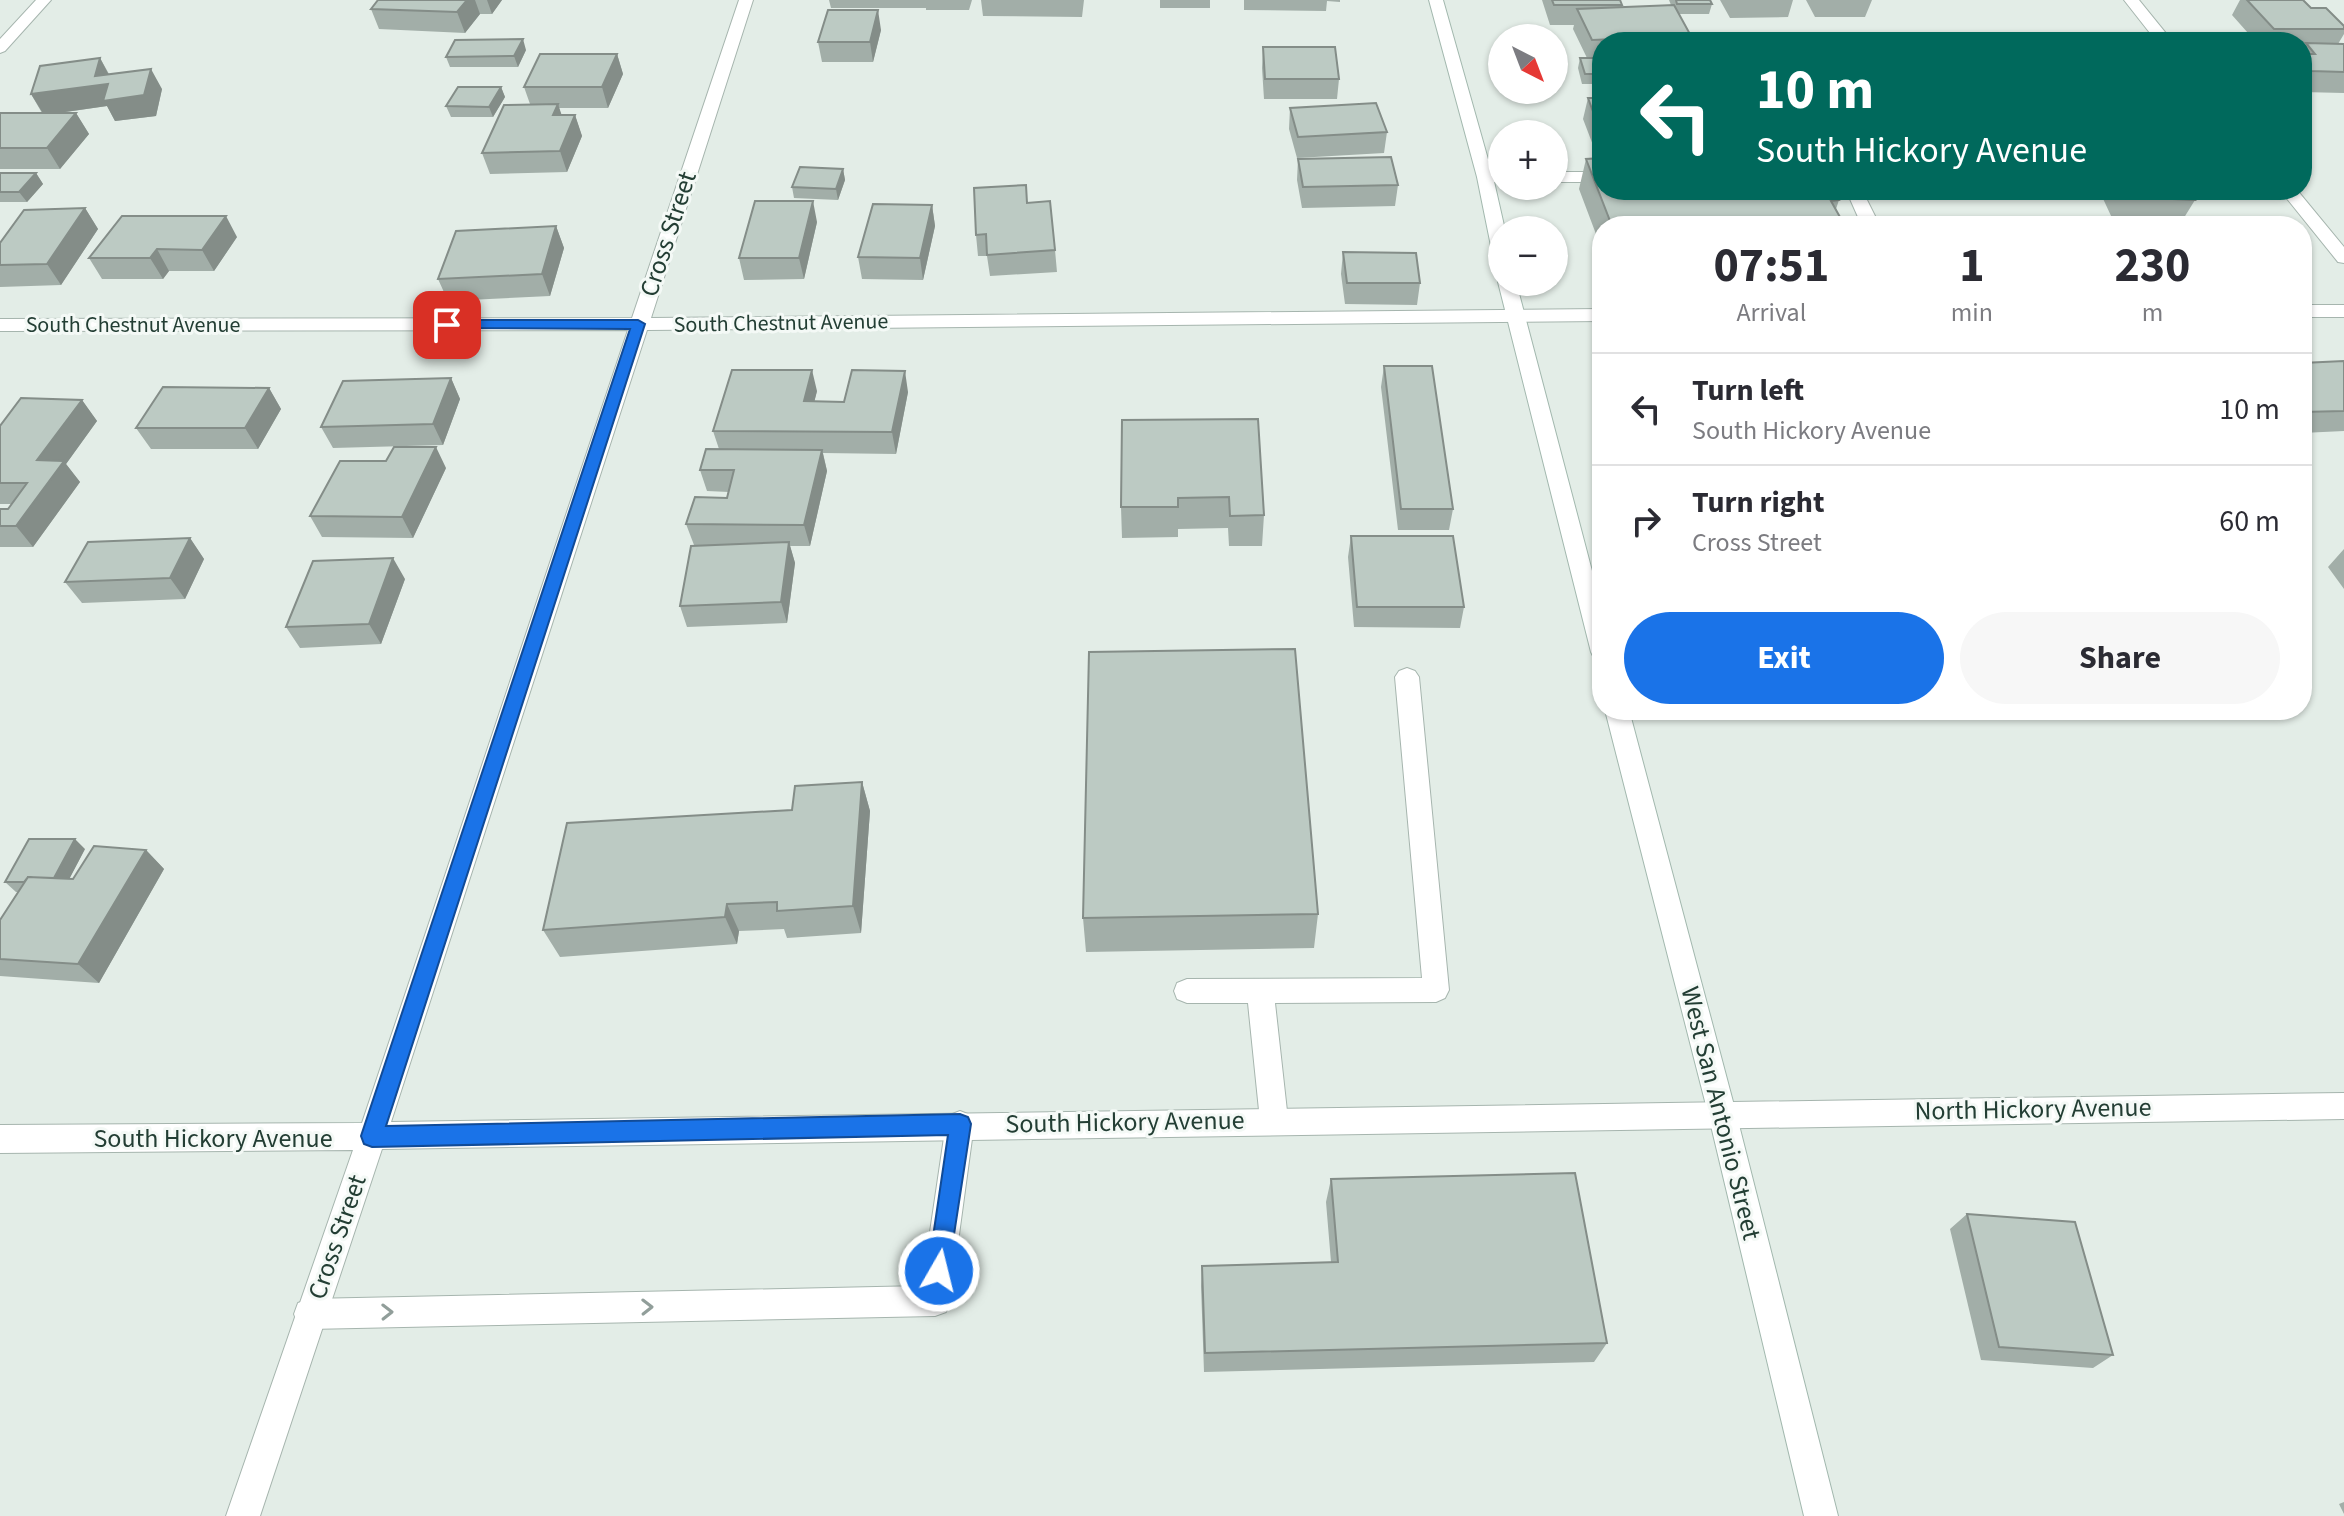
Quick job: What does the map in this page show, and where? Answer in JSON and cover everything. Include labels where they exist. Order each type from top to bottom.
[{"type":"street","points":[[0,48],[44,0]]},
{"type":"street","name":"Cross Street","points":[[243,1516],[309,1314],[372,1136],[746,0]]},
{"type":"street","points":[[1436,0],[1488,159]]},
{"type":"street","points":[[2131,0],[2157,32]]},
{"type":"street","points":[[1568,177],[1592,177]]},
{"type":"street","points":[[2296,200],[2309,216]]},
{"type":"street","points":[[2312,219],[2344,258]]},
{"type":"street","points":[[1510,296],[1592,614]]},
{"type":"street","points":[[2312,311],[2344,311]]},
{"type":"street","name":"South Chestnut Avenue","points":[[0,325],[638,324],[1592,315]]},
{"type":"street","points":[[1187,991],[1436,990],[1407,677]]},
{"type":"street","name":"West San Antonio Street","points":[[1620,720],[1722,1113],[1821,1516]]},
{"type":"street","points":[[1260,990],[1274,1120]]},
{"type":"street","name":"North Hickory Avenue","points":[[1722,1113],[2344,1106]]},
{"type":"street","name":"South Hickory Avenue","points":[[0,1139],[372,1136],[1722,1113]]},
{"type":"street","points":[[309,1314],[935,1301],[960,1124]]},
{"type":"building","points":[[378,0],[467,0],[457,12],[371,9]]},
{"type":"building","points":[[1552,0],[1620,0],[1622,5],[1554,5]]},
{"type":"building","points":[[1676,0],[1710,0],[1712,4],[1677,4]]},
{"type":"building","points":[[2247,0],[2303,0],[2311,8],[2326,8],[2344,29],[2274,29]]},
{"type":"building","points":[[1674,5],[1689,32],[1592,32],[1592,40],[1577,9]]},
{"type":"building","points":[[828,10],[878,10],[870,42],[818,42]]},
{"type":"building","points":[[523,39],[514,56],[446,57],[455,40]]},
{"type":"building","points":[[2312,43],[2344,44],[2344,72],[2312,71],[2312,54],[2315,54]]},
{"type":"building","points":[[1263,47],[1335,47],[1339,79],[1265,79]]},
{"type":"building","points":[[540,54],[617,54],[602,87],[524,87]]},
{"type":"building","points":[[100,58],[95,76],[151,69],[144,95],[103,101],[108,84],[31,94],[40,66]]},
{"type":"building","points":[[1580,58],[1592,58],[1592,74],[1585,74]]},
{"type":"building","points":[[458,87],[501,87],[489,107],[446,106]]},
{"type":"building","points":[[1376,103],[1387,132],[1298,137],[1290,108]]},
{"type":"building","points":[[558,104],[553,115],[575,115],[560,151],[482,153],[504,105]]},
{"type":"building","points":[[0,113],[76,113],[47,148],[0,148]]},
{"type":"building","points":[[1391,157],[1398,185],[1303,187],[1298,159]]},
{"type":"building","points":[[1586,159],[1592,159],[1592,174]]},
{"type":"building","points":[[800,167],[843,169],[836,189],[792,187]]},
{"type":"building","points":[[0,173],[36,173],[19,192],[0,192]]},
{"type":"building","points":[[1026,185],[1027,203],[1050,201],[1055,250],[987,255],[986,234],[976,235],[974,188]]},
{"type":"building","points":[[1602,200],[1839,200],[1831,201],[1839,216],[1608,216]]},
{"type":"building","points":[[755,201],[813,201],[799,258],[739,258]]},
{"type":"building","points":[[873,204],[932,205],[920,258],[858,257]]},
{"type":"building","points":[[85,208],[47,264],[0,265],[0,243],[24,210]]},
{"type":"building","points":[[122,216],[226,216],[202,250],[157,249],[150,258],[89,258]]},
{"type":"building","points":[[556,226],[542,274],[438,279],[456,231]]},
{"type":"building","points":[[1343,252],[1416,253],[1420,283],[1347,283]]},
{"type":"building","points":[[2344,361],[2344,411],[2312,412],[2312,363]]},
{"type":"building","points":[[1384,366],[1432,366],[1453,509],[1401,509]]},
{"type":"building","points":[[732,370],[812,370],[804,401],[844,402],[852,370],[905,371],[892,432],[713,431]]},
{"type":"building","points":[[451,378],[433,424],[321,427],[343,381]]},
{"type":"building","points":[[163,387],[269,388],[245,428],[136,428]]},
{"type":"building","points":[[21,398],[82,400],[37,460],[64,461],[16,526],[0,526],[0,509],[8,509],[27,483],[0,483],[0,426]]},
{"type":"building","points":[[1258,419],[1264,515],[1230,516],[1229,497],[1178,498],[1178,507],[1121,507],[1122,420]]},
{"type":"building","points":[[394,447],[436,447],[402,517],[310,516],[340,461],[386,461]]},
{"type":"building","points":[[706,449],[822,450],[804,525],[686,524],[695,497],[727,498],[734,470],[700,470]]},
{"type":"building","points":[[1351,536],[1453,536],[1464,607],[1357,607]]},
{"type":"building","points":[[190,538],[170,578],[65,582],[88,542]]},
{"type":"building","points":[[789,542],[781,602],[680,606],[691,546]]},
{"type":"building","points":[[393,558],[369,624],[286,627],[313,561]]},
{"type":"building","points":[[1295,649],[1318,914],[1083,918],[1089,652]]},
{"type":"building","points":[[862,782],[853,906],[777,911],[777,902],[727,904],[725,917],[543,930],[567,823],[792,810],[795,786]]},
{"type":"building","points":[[29,839],[75,839],[54,878],[28,877],[24,882],[5,882]]},
{"type":"building","points":[[94,846],[146,850],[78,964],[0,959],[0,920],[28,877],[73,879]]},
{"type":"building","points":[[1575,1173],[1607,1343],[1205,1353],[1202,1266],[1338,1262],[1331,1179]]},
{"type":"building","points":[[1967,1214],[2075,1222],[2113,1355],[1999,1347]]},
{"type":"route","points":[[447,325],[638,324],[372,1136],[960,1124],[939,1271]]}]
